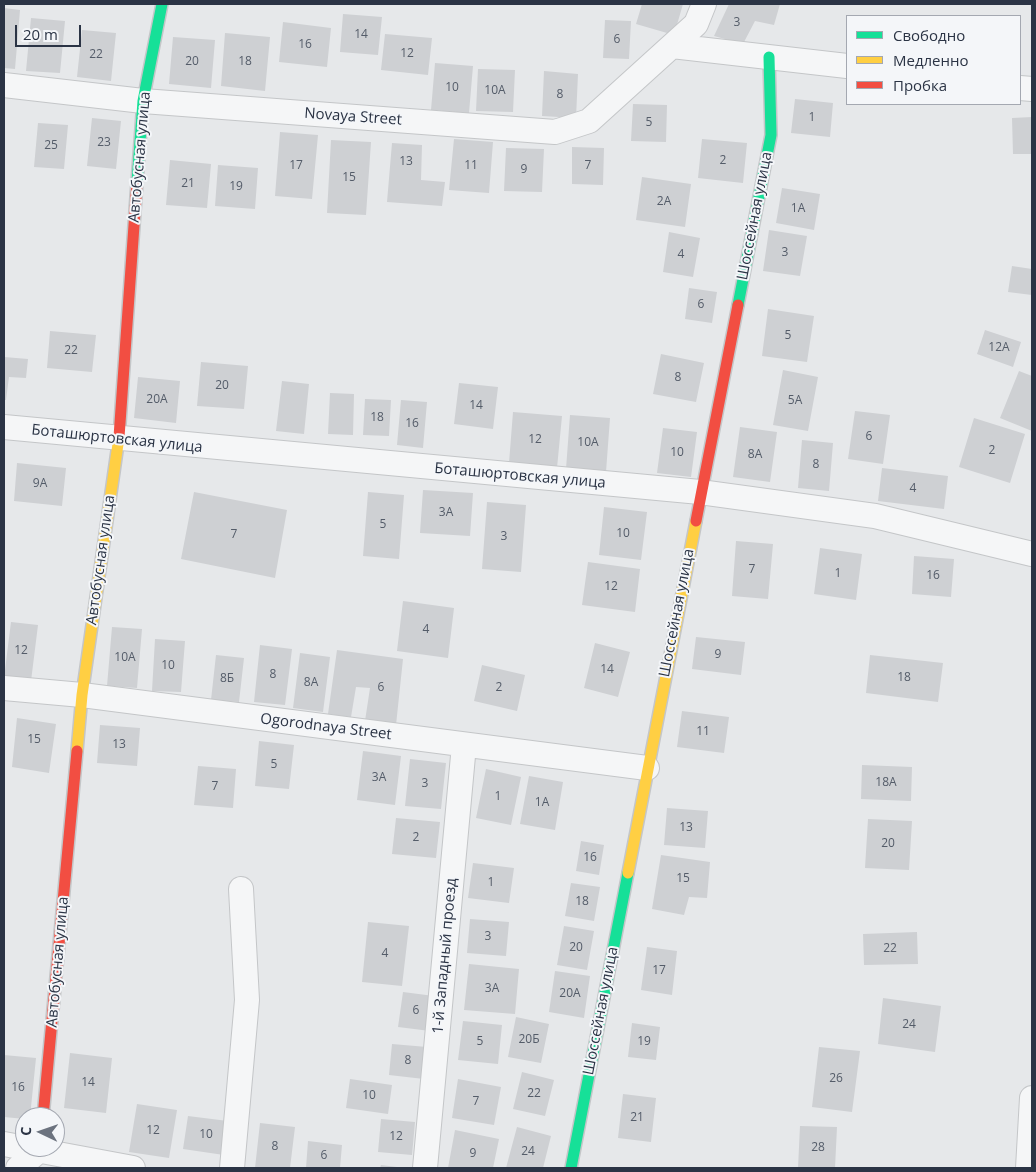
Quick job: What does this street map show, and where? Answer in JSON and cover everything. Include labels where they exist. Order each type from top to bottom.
[{"type":"street","name":"Автобусная улица","points":[[45,1107],[82,695],[119,440],[143,101],[162,4]]},
{"type":"street","name":"Novaya Street","points":[[4,86],[143,101],[555,132],[589,121],[696,24],[704,4]]},
{"type":"street","points":[[672,46],[846,66]]},
{"type":"street","name":"Шоссейная улица","points":[[571,1168],[700,492],[771,135],[769,57]]},
{"type":"street","name":"Боташюртовская улица","points":[[4,427],[119,440],[700,492],[875,516],[1032,554]]},
{"type":"street","name":"Ogorodnaya Street","points":[[4,688],[82,695],[647,768]]},
{"type":"street","name":"1-й Западный проезд","points":[[425,1168],[464,745]]},
{"type":"street","points":[[232,1168],[247,1000],[241,889]]},
{"type":"street","points":[[1028,1168],[1032,1098]]},
{"type":"street","points":[[65,1153],[133,1168]]},
{"type":"street","points":[[18,1168],[31,1157]]},
{"type":"building","points":[[642,4],[683,4],[674,35],[636,24]]},
{"type":"building","points":[[729,4],[780,4],[774,25],[755,21],[743,44],[714,36]]},
{"type":"building","points":[[4,8],[20,10],[15,69],[4,68]]},
{"type":"building","points":[[343,14],[382,17],[378,55],[340,52]]},
{"type":"building","points":[[31,18],[65,21],[60,73],[26,71]]},
{"type":"building","points":[[605,20],[631,21],[629,59],[603,58]]},
{"type":"building","points":[[283,22],[331,28],[327,67],[279,62]]},
{"type":"building","points":[[82,30],[116,33],[111,81],[77,77]]},
{"type":"building","points":[[225,33],[270,37],[265,91],[221,86]]},
{"type":"building","points":[[385,34],[432,38],[428,75],[381,70]]},
{"type":"building","points":[[173,37],[215,40],[211,88],[169,84]]},
{"type":"building","points":[[435,63],[473,66],[469,113],[431,110]]},
{"type":"building","points":[[478,69],[515,70],[513,112],[476,111]]},
{"type":"building","points":[[544,71],[578,74],[576,118],[542,116]]},
{"type":"building","points":[[795,99],[833,103],[830,137],[791,133]]},
{"type":"building","points":[[633,104],[667,105],[666,142],[631,141]]},
{"type":"building","points":[[1032,117],[1032,154],[1013,154],[1012,118]]},
{"type":"building","points":[[92,118],[121,121],[116,169],[87,166]]},
{"type":"building","points":[[38,123],[68,125],[64,169],[34,167]]},
{"type":"building","points":[[280,132],[318,135],[312,199],[275,196]]},
{"type":"building","points":[[454,139],[493,142],[489,193],[449,190]]},
{"type":"building","points":[[702,139],[747,143],[743,183],[698,178]]},
{"type":"building","points":[[331,140],[371,142],[366,215],[327,213]]},
{"type":"building","points":[[392,143],[422,145],[421,180],[445,182],[442,206],[387,202]]},
{"type":"building","points":[[572,147],[604,148],[603,185],[572,184]]},
{"type":"building","points":[[506,148],[544,149],[542,192],[504,191]]},
{"type":"building","points":[[170,160],[211,164],[207,208],[166,205]]},
{"type":"building","points":[[218,165],[258,168],[255,209],[215,206]]},
{"type":"building","points":[[642,177],[691,184],[685,227],[636,220]]},
{"type":"building","points":[[782,188],[820,194],[814,230],[776,223]]},
{"type":"building","points":[[769,230],[807,236],[800,276],[763,271]]},
{"type":"building","points":[[669,232],[700,238],[693,277],[663,272]]},
{"type":"building","points":[[1012,266],[1032,269],[1032,295],[1008,292]]},
{"type":"building","points":[[689,288],[717,292],[712,323],[685,319]]},
{"type":"building","points":[[768,309],[814,316],[807,362],[762,356]]},
{"type":"building","points":[[985,330],[1021,342],[1013,367],[977,354]]},
{"type":"building","points":[[50,331],[96,335],[92,372],[47,368]]},
{"type":"building","points":[[661,354],[704,363],[696,402],[653,394]]},
{"type":"building","points":[[4,357],[28,359],[26,378],[9,377],[6,400],[4,400]]},
{"type":"building","points":[[201,362],[248,366],[244,409],[197,406]]},
{"type":"building","points":[[783,370],[818,377],[808,431],[773,425]]},
{"type":"building","points":[[1019,371],[1032,376],[1032,431],[1000,418]]},
{"type":"building","points":[[138,377],[180,381],[176,423],[134,418]]},
{"type":"building","points":[[282,381],[309,384],[304,434],[276,431]]},
{"type":"building","points":[[459,383],[498,387],[493,429],[454,424]]},
{"type":"building","points":[[330,393],[354,394],[353,435],[328,434]]},
{"type":"building","points":[[365,399],[391,400],[389,436],[363,435]]},
{"type":"building","points":[[401,400],[427,402],[423,448],[397,445]]},
{"type":"building","points":[[855,411],[890,415],[883,464],[848,459]]},
{"type":"building","points":[[513,412],[562,416],[557,468],[509,463]]},
{"type":"building","points":[[570,415],[610,418],[606,472],[566,469]]},
{"type":"building","points":[[974,418],[1025,434],[1010,483],[959,467]]},
{"type":"building","points":[[740,427],[777,432],[770,482],[733,477]]},
{"type":"building","points":[[663,428],[697,432],[691,477],[657,473]]},
{"type":"building","points":[[802,440],[833,443],[829,491],[798,488]]},
{"type":"building","points":[[17,463],[66,468],[62,506],[14,501]]},
{"type":"building","points":[[882,468],[948,476],[944,509],[878,501]]},
{"type":"building","points":[[423,490],[473,493],[470,536],[420,533]]},
{"type":"building","points":[[194,492],[287,510],[275,578],[181,559]]},
{"type":"building","points":[[368,492],[404,495],[399,559],[363,556]]},
{"type":"building","points":[[487,502],[526,505],[521,572],[482,569]]},
{"type":"building","points":[[604,507],[647,512],[641,560],[599,555]]},
{"type":"building","points":[[736,541],[773,544],[768,599],[732,596]]},
{"type":"building","points":[[820,548],[862,554],[856,600],[814,594]]},
{"type":"building","points":[[914,556],[954,559],[951,597],[912,594]]},
{"type":"building","points":[[588,562],[640,569],[635,612],[582,605]]},
{"type":"building","points":[[403,601],[454,608],[448,658],[397,651]]},
{"type":"building","points":[[11,622],[38,625],[31,681],[4,678]]},
{"type":"building","points":[[112,627],[142,629],[137,688],[107,686]]},
{"type":"building","points":[[696,637],[745,642],[741,675],[692,669]]},
{"type":"building","points":[[155,639],[185,641],[181,692],[152,691]]},
{"type":"building","points":[[595,643],[630,652],[618,697],[584,688]]},
{"type":"building","points":[[260,645],[292,649],[285,705],[254,702]]},
{"type":"building","points":[[337,650],[403,659],[396,725],[365,721],[370,688],[356,687],[351,717],[328,714]]},
{"type":"building","points":[[300,653],[330,657],[323,712],[293,708]]},
{"type":"building","points":[[216,655],[244,658],[239,702],[211,700]]},
{"type":"building","points":[[870,655],[943,663],[938,702],[866,693]]},
{"type":"building","points":[[482,665],[525,675],[517,711],[474,701]]},
{"type":"building","points":[[682,711],[729,717],[724,753],[677,747]]},
{"type":"building","points":[[17,718],[56,724],[49,773],[12,767]]},
{"type":"building","points":[[100,725],[140,728],[137,766],[97,763]]},
{"type":"building","points":[[259,741],[294,745],[289,789],[255,786]]},
{"type":"building","points":[[363,751],[401,756],[395,805],[357,800]]},
{"type":"building","points":[[410,759],[446,763],[441,809],[405,806]]},
{"type":"building","points":[[862,765],[912,767],[911,801],[861,799]]},
{"type":"building","points":[[198,766],[236,769],[233,808],[194,805]]},
{"type":"building","points":[[486,769],[521,777],[511,825],[476,818]]},
{"type":"building","points":[[529,776],[563,782],[555,830],[520,824]]},
{"type":"building","points":[[667,808],[708,811],[705,848],[664,845]]},
{"type":"building","points":[[396,818],[440,822],[436,858],[392,854]]},
{"type":"building","points":[[868,819],[912,821],[909,870],[865,868]]},
{"type":"building","points":[[581,841],[604,845],[599,875],[576,871]]},
{"type":"building","points":[[661,855],[710,862],[707,898],[689,897],[684,915],[652,909]]},
{"type":"building","points":[[473,863],[514,868],[509,903],[468,898]]},
{"type":"building","points":[[571,883],[600,887],[594,921],[565,916]]},
{"type":"building","points":[[470,919],[509,922],[506,956],[467,953]]},
{"type":"building","points":[[368,922],[409,926],[402,986],[362,982]]},
{"type":"building","points":[[564,926],[594,931],[587,970],[557,965]]},
{"type":"building","points":[[917,932],[918,964],[864,965],[863,934]]},
{"type":"building","points":[[647,947],[677,951],[672,995],[641,990]]},
{"type":"building","points":[[469,964],[519,969],[515,1014],[464,1010]]},
{"type":"building","points":[[555,971],[590,976],[584,1018],[549,1012]]},
{"type":"building","points":[[403,992],[434,996],[430,1031],[398,1027]]},
{"type":"building","points":[[883,998],[941,1006],[935,1052],[878,1044]]},
{"type":"building","points":[[516,1017],[549,1024],[541,1063],[508,1057]]},
{"type":"building","points":[[463,1021],[502,1025],[498,1064],[458,1060]]},
{"type":"building","points":[[632,1023],[660,1027],[656,1060],[628,1057]]},
{"type":"building","points":[[392,1044],[427,1047],[424,1079],[389,1075]]},
{"type":"building","points":[[819,1047],[860,1051],[852,1112],[812,1107]]},
{"type":"building","points":[[70,1053],[112,1058],[106,1113],[64,1107]]},
{"type":"building","points":[[4,1055],[36,1058],[31,1107],[15,1107],[15,1118],[4,1117]]},
{"type":"building","points":[[522,1072],[554,1080],[545,1116],[513,1109]]},
{"type":"building","points":[[350,1079],[392,1085],[388,1114],[346,1108]]},
{"type":"building","points":[[458,1079],[501,1087],[494,1125],[452,1118]]},
{"type":"building","points":[[623,1094],[656,1098],[651,1142],[618,1138]]},
{"type":"building","points":[[137,1104],[177,1110],[169,1158],[129,1152]]},
{"type":"building","points":[[188,1116],[228,1121],[224,1155],[183,1149]]},
{"type":"building","points":[[381,1119],[415,1122],[412,1155],[378,1152]]},
{"type":"building","points":[[260,1123],[295,1127],[290,1168],[255,1168]]},
{"type":"building","points":[[800,1126],[837,1127],[835,1168],[798,1168]]},
{"type":"building","points":[[517,1127],[551,1136],[543,1168],[506,1168]]},
{"type":"building","points":[[455,1130],[499,1139],[493,1168],[448,1168]]},
{"type":"building","points":[[308,1141],[342,1145],[340,1168],[306,1168]]},
{"type":"building","points":[[381,1165],[397,1167],[397,1168],[380,1168]]},
{"type":"traffic: fast","points":[[137,183],[143,101],[162,4]]},
{"type":"traffic: fast","points":[[738,305],[771,135],[769,57]]},
{"type":"traffic: fast","points":[[571,1168],[628,873]]},
{"type":"traffic: slow","points":[[77,751],[82,695],[119,437]]},
{"type":"traffic: slow","points":[[628,873],[696,521]]},
{"type":"traffic: jam","points":[[119,437],[137,183]]},
{"type":"traffic: jam","points":[[696,521],[738,305]]},
{"type":"traffic: jam","points":[[44,1107],[77,751]]}]
